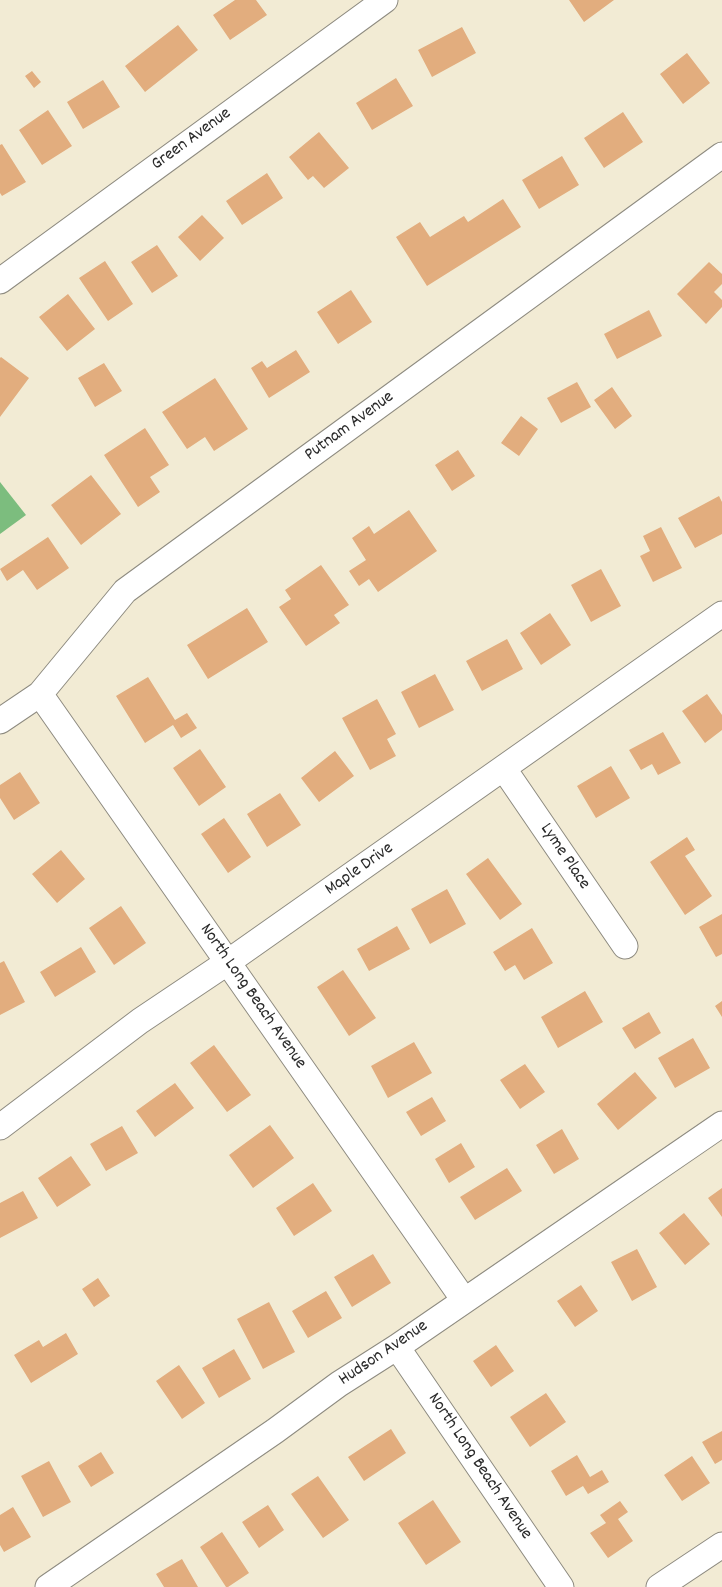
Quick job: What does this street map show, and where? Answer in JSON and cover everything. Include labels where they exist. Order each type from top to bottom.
[{"type":"street","name":"Green Avenue","points":[[0,281],[385,0]]},
{"type":"street","name":"Putnam Avenue","points":[[0,720],[40,694],[125,591],[722,155]]},
{"type":"street","name":"Maple Drive","points":[[2,1120],[140,1021],[228,962],[504,769],[722,614]]},
{"type":"street","name":"North Long Beach Avenue","points":[[40,694],[464,1300]]},
{"type":"street","name":"Lyme Place","points":[[504,769],[625,946]]},
{"type":"street","name":"Hudson Avenue","points":[[48,1587],[275,1432],[339,1384],[397,1347],[722,1124]]},
{"type":"street","name":"North Long Beach Avenue","points":[[397,1347],[561,1587]]},
{"type":"street","points":[[660,1587],[722,1545]]},
{"type":"green space","points":[[0,482],[26,515],[0,534]]},
{"type":"building","points":[[235,0],[256,0],[267,15],[230,40],[213,15]]},
{"type":"building","points":[[569,0],[614,0],[584,22]]},
{"type":"building","points":[[178,25],[198,50],[145,92],[125,66]]},
{"type":"building","points":[[462,27],[476,53],[432,77],[418,50]]},
{"type":"building","points":[[687,53],[710,83],[683,104],[660,74]]},
{"type":"building","points":[[32,71],[41,82],[34,88],[25,76]]},
{"type":"building","points":[[396,78],[413,106],[372,130],[356,103]]},
{"type":"building","points":[[103,80],[120,107],[83,129],[67,102]]},
{"type":"building","points":[[48,110],[72,146],[42,165],[19,130]]},
{"type":"building","points":[[623,112],[643,142],[604,168],[584,138]]},
{"type":"building","points":[[319,132],[349,168],[324,188],[313,176],[308,180],[289,157]]},
{"type":"building","points":[[2,144],[26,182],[2,196],[0,193],[0,145]]},
{"type":"building","points":[[562,156],[579,185],[539,209],[522,180]]},
{"type":"building","points":[[267,173],[283,198],[242,225],[226,201]]},
{"type":"building","points":[[503,199],[521,227],[427,286],[396,237],[420,222],[430,237],[464,216],[468,222]]},
{"type":"building","points":[[202,215],[224,238],[200,261],[178,237]]},
{"type":"building","points":[[157,245],[178,276],[152,293],[131,262]]},
{"type":"building","points":[[105,261],[133,304],[108,321],[79,278]]},
{"type":"building","points":[[709,262],[722,274],[722,284],[714,292],[722,300],[722,307],[706,324],[677,294]]},
{"type":"building","points":[[351,290],[372,322],[338,344],[317,312]]},
{"type":"building","points":[[68,294],[95,329],[67,351],[39,317]]},
{"type":"building","points":[[649,310],[662,336],[617,359],[604,334]]},
{"type":"building","points":[[296,350],[310,372],[269,398],[251,368],[262,361],[267,368]]},
{"type":"building","points":[[0,358],[29,378],[0,417]]},
{"type":"building","points":[[104,363],[122,391],[95,407],[78,378]]},
{"type":"building","points":[[215,378],[248,429],[214,451],[205,437],[187,449],[162,412]]},
{"type":"building","points":[[577,382],[591,407],[561,423],[547,398]]},
{"type":"building","points":[[612,387],[632,416],[615,429],[594,400]]},
{"type":"building","points":[[521,416],[538,429],[519,456],[501,443]]},
{"type":"building","points":[[145,428],[169,465],[150,477],[160,492],[138,507],[104,455]]},
{"type":"building","points":[[458,450],[475,476],[452,491],[435,465]]},
{"type":"building","points":[[91,475],[121,514],[81,545],[51,505]]},
{"type":"building","points":[[719,496],[722,502],[722,534],[695,548],[678,518]]},
{"type":"building","points":[[409,510],[437,551],[378,592],[369,579],[359,586],[349,571],[366,560],[352,538],[369,526],[374,534]]},
{"type":"building","points":[[661,527],[682,568],[653,582],[640,556],[650,551],[643,536]]},
{"type":"building","points":[[48,537],[69,568],[37,590],[23,570],[7,581],[0,569]]},
{"type":"building","points":[[321,565],[349,605],[334,615],[340,623],[306,646],[279,607],[291,599],[285,590]]},
{"type":"building","points":[[601,569],[621,606],[591,622],[571,585]]},
{"type":"building","points":[[247,608],[268,642],[208,679],[187,645]]},
{"type":"building","points":[[550,613],[571,645],[541,665],[520,633]]},
{"type":"building","points":[[507,639],[523,669],[482,691],[466,661]]},
{"type":"building","points":[[435,674],[454,710],[419,728],[401,692]]},
{"type":"building","points":[[148,677],[175,720],[187,713],[197,728],[181,738],[173,725],[145,743],[116,696]]},
{"type":"building","points":[[707,694],[722,715],[722,730],[705,743],[682,711]]},
{"type":"building","points":[[377,699],[396,734],[387,739],[396,756],[370,770],[342,718]]},
{"type":"building","points":[[663,732],[681,763],[658,775],[652,764],[641,770],[629,750]]},
{"type":"building","points":[[200,749],[226,787],[199,806],[173,768]]},
{"type":"building","points":[[335,751],[354,776],[319,802],[301,778]]},
{"type":"building","points":[[611,766],[630,798],[596,818],[577,786]]},
{"type":"building","points":[[20,772],[40,803],[14,820],[0,798],[0,785]]},
{"type":"building","points":[[280,793],[301,825],[267,847],[247,814]]},
{"type":"building","points":[[224,818],[251,857],[228,873],[201,834]]},
{"type":"building","points":[[687,837],[695,850],[685,856],[712,896],[685,915],[650,862]]},
{"type":"building","points":[[61,850],[85,879],[57,903],[32,874]]},
{"type":"building","points":[[488,858],[522,904],[500,920],[466,874]]},
{"type":"building","points":[[447,889],[466,924],[430,944],[411,909]]},
{"type":"building","points":[[121,906],[146,943],[114,965],[89,928]]},
{"type":"building","points":[[722,914],[722,954],[716,957],[699,927]]},
{"type":"building","points":[[397,926],[410,949],[369,971],[357,949]]},
{"type":"building","points":[[532,928],[553,963],[524,980],[515,965],[505,971],[493,952]]},
{"type":"building","points":[[81,947],[96,972],[55,997],[40,972]]},
{"type":"building","points":[[4,961],[25,1002],[0,1015],[0,963]]},
{"type":"building","points":[[343,970],[376,1018],[349,1036],[317,987]]},
{"type":"building","points":[[585,991],[603,1022],[558,1048],[541,1017]]},
{"type":"building","points":[[722,1001],[722,1017],[715,1006]]},
{"type":"building","points":[[649,1012],[661,1033],[635,1049],[622,1028]]},
{"type":"building","points":[[693,1038],[710,1068],[675,1088],[658,1058]]},
{"type":"building","points":[[414,1042],[432,1073],[388,1098],[371,1066]]},
{"type":"building","points":[[214,1045],[251,1095],[227,1112],[190,1063]]},
{"type":"building","points":[[525,1064],[545,1092],[520,1109],[500,1080]]},
{"type":"building","points":[[635,1072],[657,1098],[618,1130],[597,1104]]},
{"type":"building","points":[[175,1083],[194,1108],[155,1137],[136,1111]]},
{"type":"building","points":[[432,1097],[446,1121],[421,1136],[406,1112]]},
{"type":"building","points":[[270,1125],[294,1158],[253,1188],[229,1155]]},
{"type":"building","points":[[122,1126],[138,1153],[106,1171],[90,1144]]},
{"type":"building","points":[[562,1129],[579,1159],[554,1174],[536,1145]]},
{"type":"building","points":[[461,1143],[475,1167],[449,1183],[435,1159]]},
{"type":"building","points":[[71,1156],[91,1185],[57,1207],[38,1178]]},
{"type":"building","points":[[507,1168],[522,1191],[475,1220],[460,1197]]},
{"type":"building","points":[[313,1183],[332,1211],[294,1236],[276,1208]]},
{"type":"building","points":[[722,1188],[722,1217],[708,1198]]},
{"type":"building","points":[[23,1191],[38,1218],[0,1238],[0,1203]]},
{"type":"building","points":[[684,1213],[710,1244],[685,1265],[659,1233]]},
{"type":"building","points":[[637,1249],[657,1287],[632,1301],[611,1262]]},
{"type":"building","points":[[373,1254],[391,1283],[352,1307],[334,1277]]},
{"type":"building","points":[[98,1278],[110,1296],[94,1307],[82,1289]]},
{"type":"building","points":[[581,1285],[598,1311],[575,1327],[557,1301]]},
{"type":"building","points":[[326,1291],[342,1318],[308,1338],[292,1311]]},
{"type":"building","points":[[269,1302],[295,1352],[263,1369],[237,1319]]},
{"type":"building","points":[[66,1333],[78,1354],[31,1383],[14,1355],[39,1340],[43,1347]]},
{"type":"building","points":[[496,1345],[514,1371],[491,1387],[473,1361]]},
{"type":"building","points":[[234,1349],[251,1379],[219,1398],[202,1368]]},
{"type":"building","points":[[179,1365],[205,1403],[182,1419],[156,1381]]},
{"type":"building","points":[[546,1393],[566,1422],[530,1447],[510,1417]]},
{"type":"building","points":[[391,1429],[406,1453],[364,1481],[348,1457]]},
{"type":"building","points":[[722,1431],[722,1460],[715,1464],[702,1442]]},
{"type":"building","points":[[101,1452],[114,1473],[91,1487],[78,1466]]},
{"type":"building","points":[[577,1455],[590,1477],[602,1470],[609,1482],[588,1494],[583,1486],[566,1496],[551,1471]]},
{"type":"building","points":[[692,1456],[710,1483],[682,1501],[664,1475]]},
{"type":"building","points":[[49,1461],[71,1502],[43,1517],[21,1476]]},
{"type":"building","points":[[318,1476],[349,1520],[323,1538],[291,1494]]},
{"type":"building","points":[[433,1500],[461,1542],[426,1565],[398,1523]]},
{"type":"building","points":[[620,1501],[628,1512],[618,1519],[633,1541],[608,1558],[590,1533],[606,1523],[600,1515]]},
{"type":"building","points":[[268,1505],[284,1530],[259,1548],[242,1522]]},
{"type":"building","points":[[13,1507],[31,1537],[4,1552],[0,1545],[0,1515]]},
{"type":"building","points":[[222,1532],[249,1573],[228,1587],[226,1587],[200,1547]]},
{"type":"building","points":[[182,1559],[198,1587],[164,1587],[156,1574]]}]
